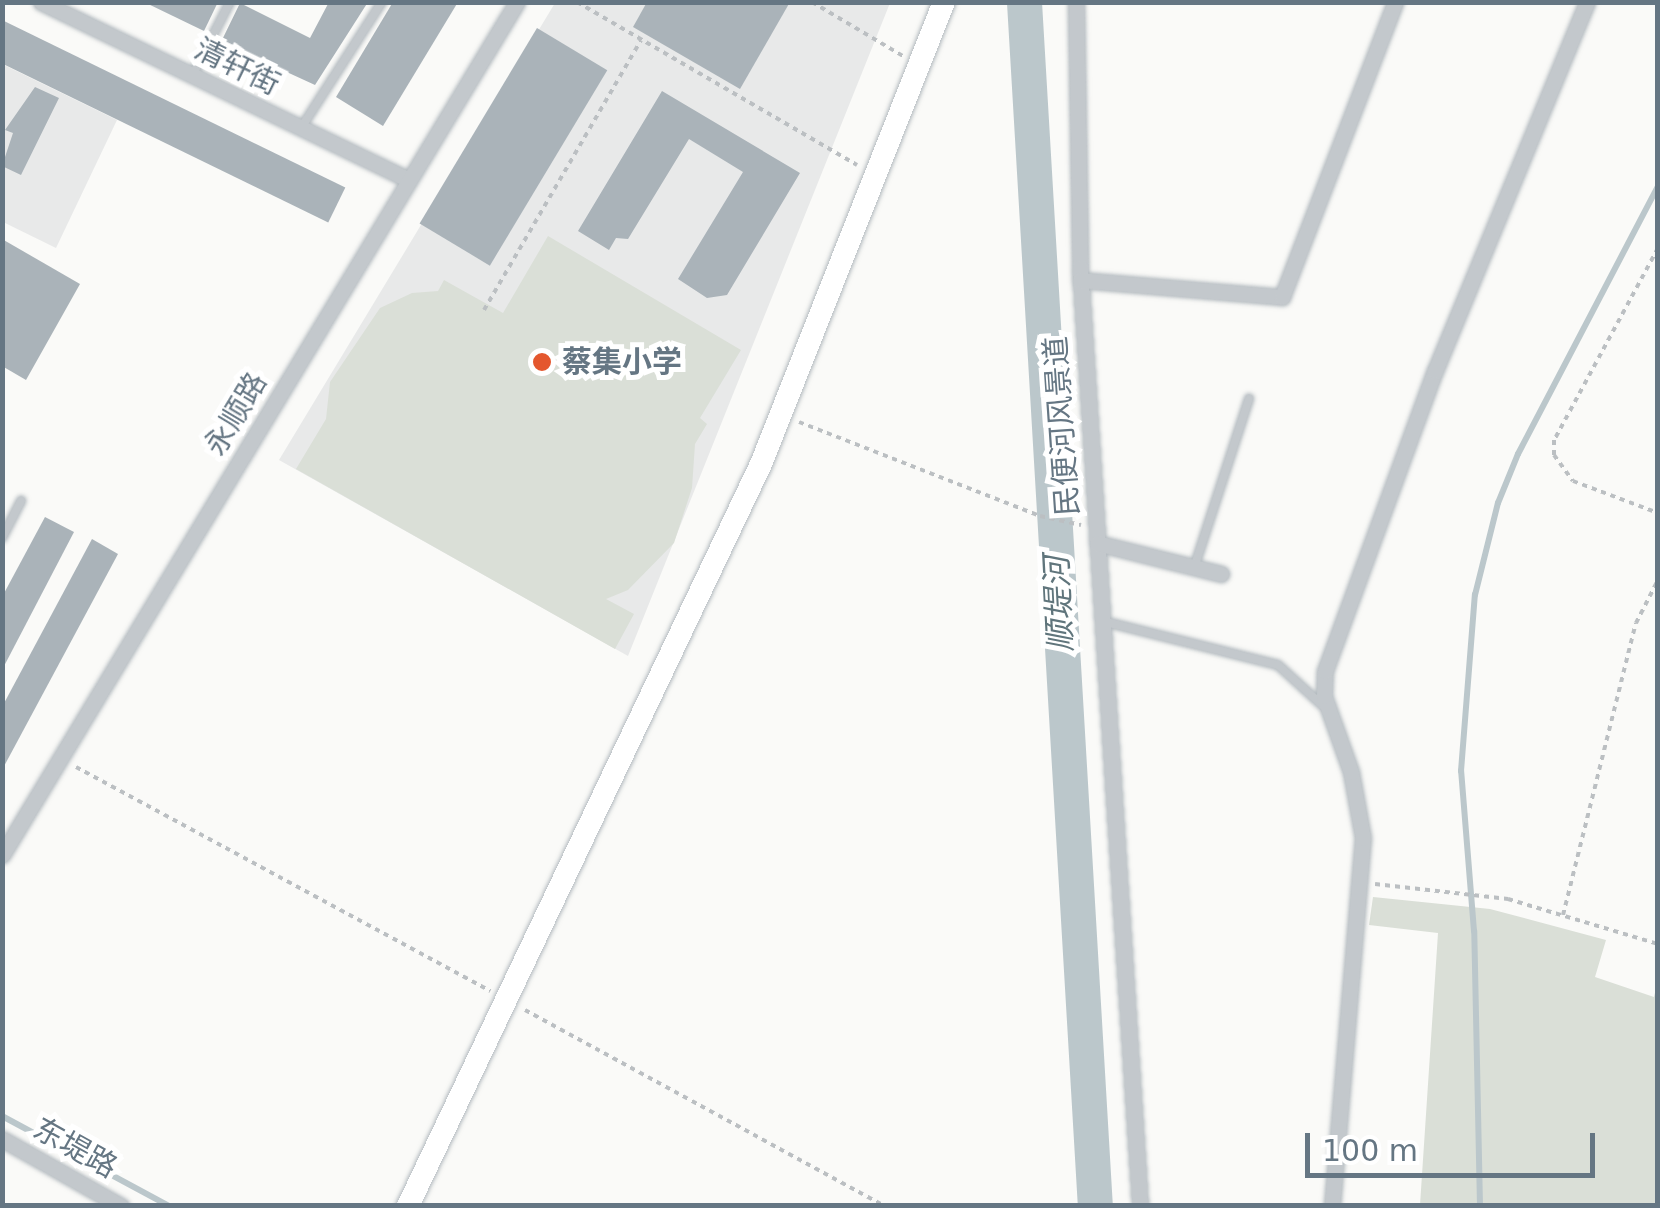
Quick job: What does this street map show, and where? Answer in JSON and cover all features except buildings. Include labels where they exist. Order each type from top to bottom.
[{"type":"street","name":"清轩街","points":[[41,2],[410,180]]},
{"type":"street","name":"永顺路","points":[[2,854],[517,2]]},
{"type":"street","points":[[408,1206],[780,415],[944,2]]},
{"type":"street","name":"民便河风景道","points":[[1076,2],[1080,280],[1140,1206]]},
{"type":"street","points":[[1080,280],[1282,297],[1396,2]]},
{"type":"street","points":[[1332,1206],[1363,838],[1352,772],[1329,712],[1324,671],[1436,371],[1587,2]]},
{"type":"street","points":[[1097,543],[1220,574]]},
{"type":"street","name":"东堤路","points":[[2,1139],[121,1206]]},
{"type":"lane","points":[[192,75],[230,2]]},
{"type":"lane","points":[[300,128],[382,2]]},
{"type":"lane","points":[[1194,567],[1250,399]]},
{"type":"lane","points":[[2,538],[21,501]]},
{"type":"lane","points":[[1102,621],[1278,665],[1329,712]]},
{"type":"path","points":[[577,2],[874,175]]},
{"type":"path","points":[[812,2],[919,65]]},
{"type":"path","points":[[484,310],[641,40]]},
{"type":"path","points":[[1658,248],[1554,440],[1554,455],[1574,482],[1658,513]]},
{"type":"path","points":[[780,415],[1040,516],[1084,526]]},
{"type":"path","points":[[1562,915],[1636,622],[1658,580]]},
{"type":"path","points":[[60,758],[885,1206]]},
{"type":"path","points":[[1360,882],[1480,896],[1562,915],[1658,944]]},
{"type":"shaded area","name":"蔡集小学","points":[[555,3],[890,3],[628,656],[279,460]]},
{"type":"shaded area","points":[[2,64],[117,120],[56,248],[3,222]]},
{"type":"shaded area","points":[[548,236],[741,350],[700,418],[707,424],[695,444],[692,488],[674,543],[628,590],[606,599],[634,614],[615,649],[296,469],[326,419],[330,382],[380,308],[412,293],[438,291],[444,280],[503,313]]},
{"type":"shaded area","points":[[1373,897],[1490,909],[1606,940],[1595,977],[1654,997],[1657,984],[1657,1205],[1420,1205],[1438,933],[1369,925]]},
{"type":"waterway","name":"顺堤河","points":[[1024,2],[1095,1206]]},
{"type":"waterway","points":[[1480,1206],[1474,931],[1461,771],[1475,595],[1498,503],[1518,454],[1658,186]]},
{"type":"waterway","points":[[2,1116],[169,1206]]},
{"type":"place","name":"蔡集小学","points":[[542,362]]}]
